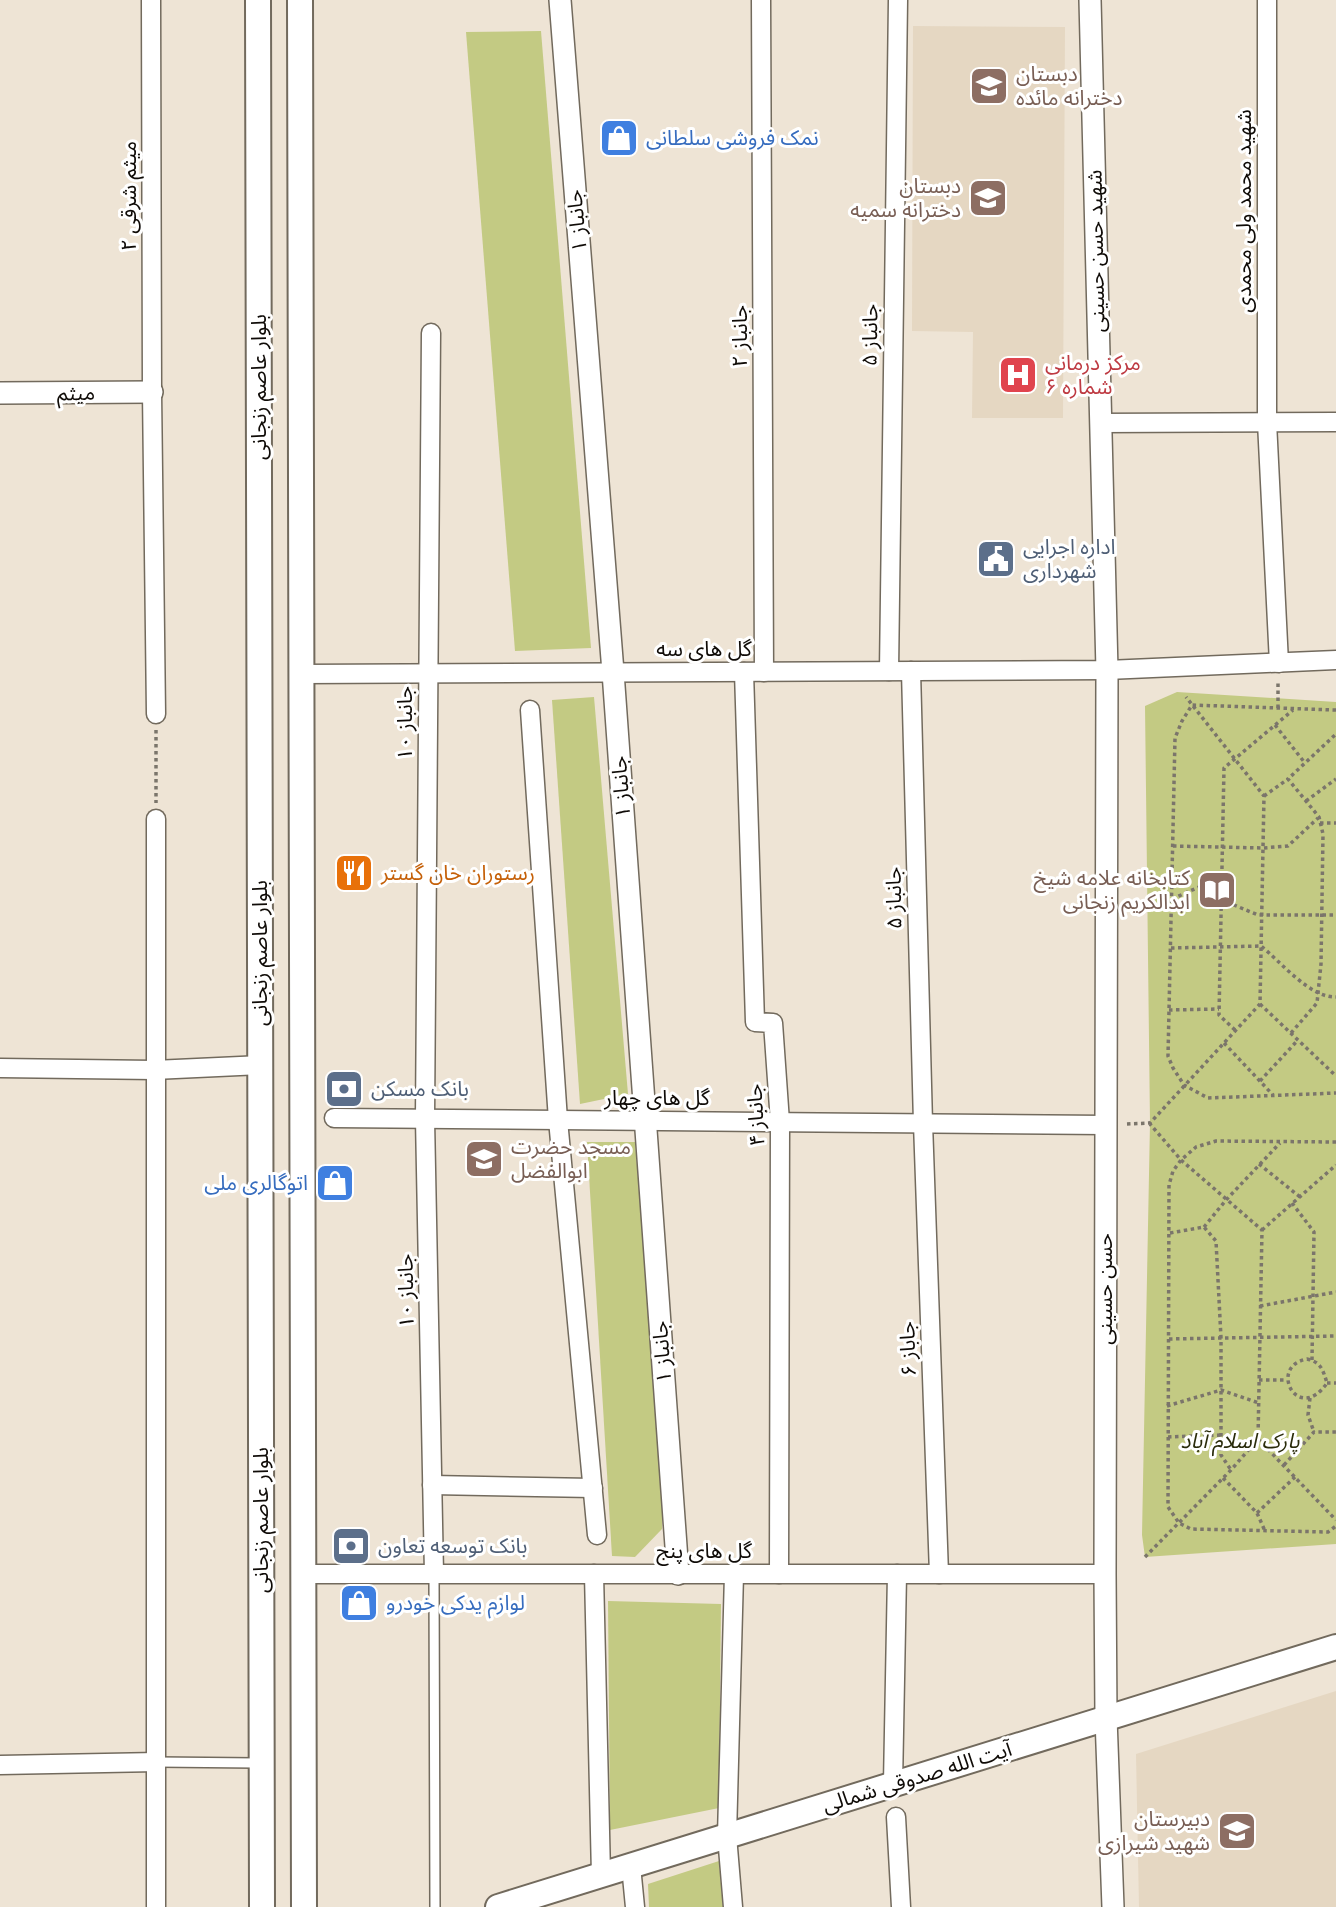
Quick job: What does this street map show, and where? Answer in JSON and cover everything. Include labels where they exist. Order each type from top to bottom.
[{"type":"main road","name":"بلوار عاصم زنجانی","points":[[258,0],[262,1907]]},
{"type":"main road","name":"بلوار عاصم زنجانی","points":[[300,0],[304,1907]]},
{"type":"main road","name":"آیت الله صدوقی شمالی","points":[[500,1907],[1336,1647]]},
{"type":"street","name":"میثم شرقی ۲","points":[[151,0],[156,714]]},
{"type":"street","name":"جانباز ۱","points":[[560,0],[613,673],[678,1574]]},
{"type":"street","name":"جانباز ۲","points":[[761,0],[764,672]]},
{"type":"street","name":"جانباز ۵","points":[[889,671],[898,0]]},
{"type":"street","name":"شهید حسن حسینی","points":[[1090,0],[1107,670]]},
{"type":"street","name":"شهید محمد ولی محمدی","points":[[1267,0],[1267,422],[1279,663]]},
{"type":"street","name":"جانباز ۱۰","points":[[431,333],[425,1119],[434,1574]]},
{"type":"street","name":"میثم","points":[[0,393],[152,392]]},
{"type":"street","points":[[1100,423],[1336,422]]},
{"type":"street","name":"گل های سه","points":[[302,674],[1107,670],[1336,660]]},
{"type":"street","name":"حسن حسینی","points":[[1107,670],[1105,1574],[1106,1718],[1113,1907]]},
{"type":"street","name":"جانباز ۵","points":[[911,671],[923,1123]]},
{"type":"street","name":"جانباز ۴","points":[[744,672],[755,1022],[773,1023],[780,1122],[779,1574]]},
{"type":"street","points":[[530,710],[558,1120],[597,1535]]},
{"type":"street","points":[[156,820],[156,1907]]},
{"type":"street","points":[[0,1068],[154,1070],[260,1065]]},
{"type":"street","name":"گل های چهار","points":[[334,1118],[1106,1125]]},
{"type":"street","name":"جاباز ۶","points":[[923,1123],[939,1574]]},
{"type":"street","points":[[432,1485],[593,1488]]},
{"type":"street","name":"گل های پنج","points":[[303,1574],[1105,1574]]},
{"type":"street","points":[[593,1574],[601,1875]]},
{"type":"street","points":[[733,1907],[727,1836],[734,1574]]},
{"type":"street","points":[[893,1784],[897,1574]]},
{"type":"street","points":[[0,1765],[158,1762]]},
{"type":"street","points":[[896,1817],[901,1907]]},
{"type":"street","points":[[631,1866],[635,1907]]},
{"type":"lane","name":"جانباز ۱۰","points":[[434,1574],[435,1907]]},
{"type":"lane","points":[[158,1762],[262,1763]]},
{"type":"path","points":[[1278,708],[1279,663]]},
{"type":"path","points":[[1186,697],[1264,796],[1260,1004],[1150,1123],[1181,1160],[1262,1230]]},
{"type":"path","points":[[1192,705],[1336,710]]},
{"type":"path","points":[[1192,705],[1175,738],[1168,1056],[1184,1085],[1208,1098],[1336,1093]]},
{"type":"path","points":[[1236,1031],[1219,1015],[1224,768],[1295,709]]},
{"type":"path","points":[[156,714],[156,820]]},
{"type":"path","points":[[1275,725],[1305,763]]},
{"type":"path","points":[[1264,796],[1289,779],[1336,734]]},
{"type":"path","points":[[1289,779],[1319,817],[1323,834],[1321,964],[1317,1003],[1291,1033]]},
{"type":"path","points":[[1306,801],[1336,779]]},
{"type":"path","points":[[1174,846],[1263,848],[1288,845],[1319,817]]},
{"type":"path","points":[[1320,823],[1336,823]]},
{"type":"path","points":[[1172,899],[1199,887],[1221,892],[1234,905],[1258,915],[1336,915]]},
{"type":"path","points":[[1171,948],[1261,946],[1306,987],[1336,997]]},
{"type":"path","points":[[1260,1004],[1336,1076]]},
{"type":"path","points":[[1169,1010],[1219,1009]]},
{"type":"path","points":[[1260,1081],[1298,1040]]},
{"type":"path","points":[[1224,1043],[1274,1095]]},
{"type":"path","points":[[1336,1142],[1216,1141],[1196,1147],[1173,1171],[1170,1185],[1167,1406],[1168,1507],[1179,1524],[1191,1529],[1328,1532],[1336,1526]]},
{"type":"path","points":[[1169,1233],[1204,1227],[1281,1141]]},
{"type":"path","points":[[1259,1164],[1300,1197]]},
{"type":"path","points":[[1145,1557],[1258,1439],[1262,1230],[1336,1165]]},
{"type":"path","points":[[1292,1203],[1314,1232],[1312,1360]]},
{"type":"path","points":[[1204,1227],[1216,1241],[1221,1338],[1221,1455],[1231,1470]]},
{"type":"path","points":[[1260,1306],[1336,1292]]},
{"type":"path","points":[[1169,1339],[1336,1336]]},
{"type":"path","points":[[1307,1359],[1322,1367],[1327,1383],[1322,1391],[1310,1398],[1304,1398],[1292,1392],[1287,1380],[1295,1363],[1307,1359]]},
{"type":"path","points":[[1259,1380],[1287,1380]]},
{"type":"path","points":[[1327,1383],[1336,1383]]},
{"type":"path","points":[[1167,1406],[1221,1390],[1259,1403]]},
{"type":"path","points":[[1310,1398],[1308,1415],[1314,1432]]},
{"type":"path","points":[[1284,1465],[1314,1432],[1336,1432]]},
{"type":"path","points":[[1168,1437],[1221,1436]]},
{"type":"path","points":[[1258,1439],[1336,1520]]},
{"type":"path","points":[[1257,1513],[1295,1477]]},
{"type":"path","points":[[1223,1478],[1257,1513],[1265,1531]]},
{"type":"shaded area","points":[[913,26],[1065,27],[1063,418],[972,418],[973,332],[912,331]]},
{"type":"shaded area","name":"دبیرستان شهید شیرازی","points":[[1336,1691],[1336,1907],[1139,1907],[1136,1754]]},
{"type":"green space","points":[[541,31],[591,648],[515,651],[466,32]]},
{"type":"green space","name":"پارک اسلام آباد","points":[[1177,692],[1336,702],[1336,1544],[1145,1557],[1142,1535],[1150,1123],[1145,706]]},
{"type":"green space","points":[[594,697],[628,1094],[580,1104],[552,700]]},
{"type":"green space","points":[[587,1142],[635,1142],[664,1489],[662,1529],[635,1557],[612,1556]]},
{"type":"green space","points":[[608,1601],[721,1604],[719,1808],[610,1830]]},
{"type":"green space","points":[[719,1861],[723,1907],[649,1907],[648,1884]]},
{"type":"place","name":"دبستان دخترانه مائده","points":[[989,86]]},
{"type":"place","name":"نمک فروشی سلطانی","points":[[619,138]]},
{"type":"place","name":"دبستان دخترانه سمیه","points":[[988,198]]},
{"type":"place","name":"مرکز درمانی شماره ۶","points":[[1018,375]]},
{"type":"place","name":"اداره اجرایی شهرداری","points":[[996,559]]},
{"type":"place","name":"رستوران خان گستر","points":[[354,873]]},
{"type":"place","name":"کتابخانه علامه شیخ ابدالکریم زنجانی","points":[[1217,890]]},
{"type":"place","name":"بانک مسکن","points":[[344,1089]]},
{"type":"place","name":"مسجد حضرت ابوالفضل","points":[[484,1159]]},
{"type":"place","name":"اتوگالری ملی","points":[[335,1183]]},
{"type":"place","name":"بانک توسعه تعاون","points":[[351,1546]]},
{"type":"place","name":"لوازم یدکی خودرو","points":[[359,1603]]},
{"type":"place","name":"دبیرستان شهید شیرازی","points":[[1237,1831]]}]
